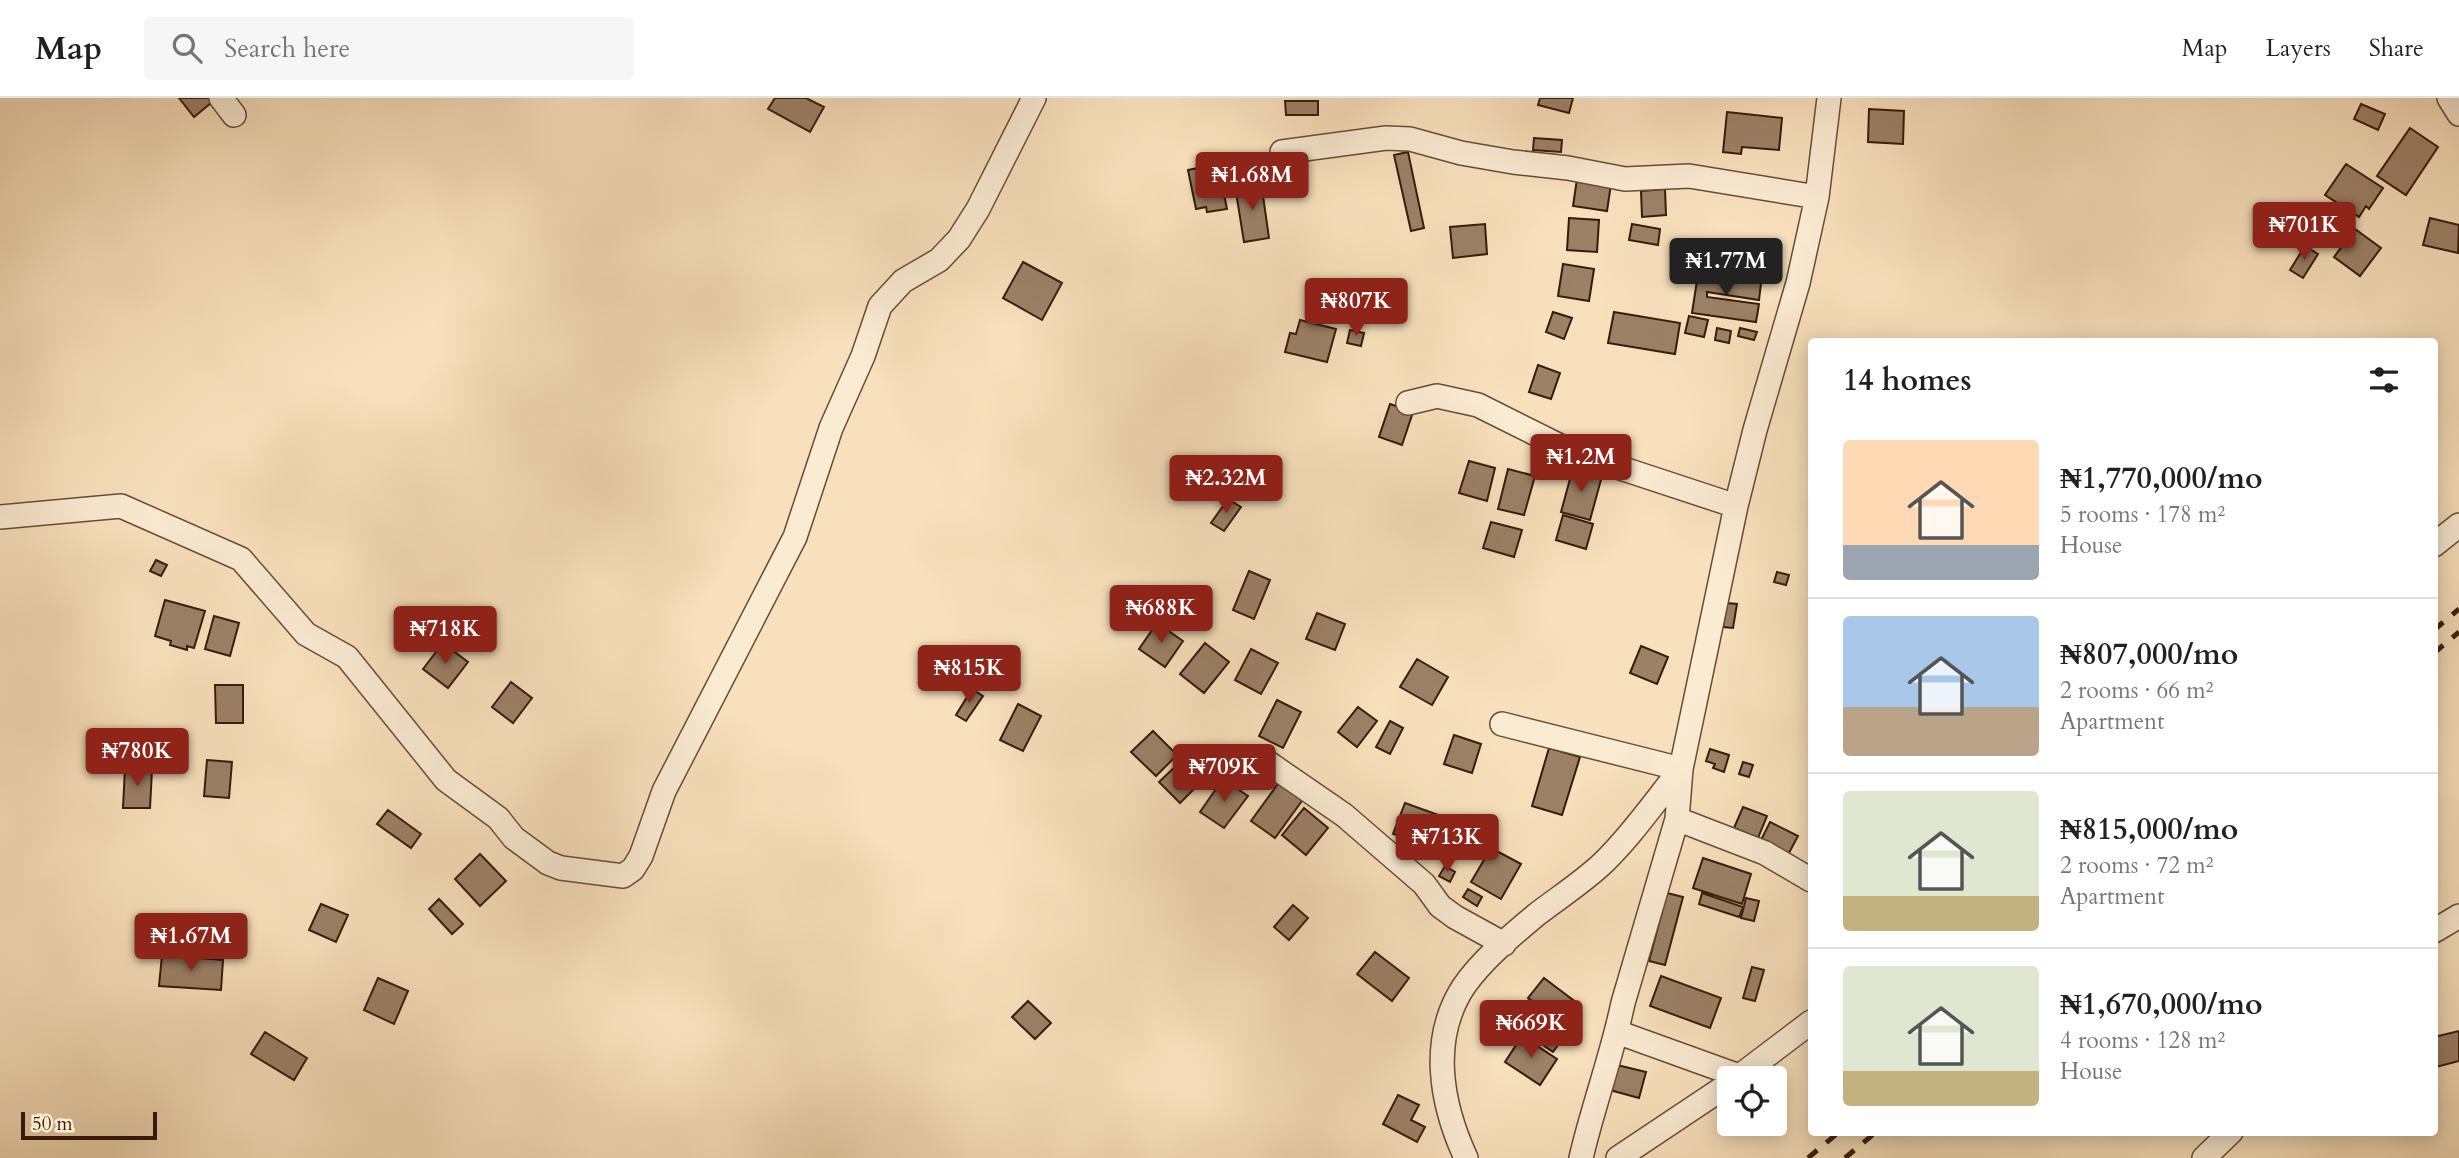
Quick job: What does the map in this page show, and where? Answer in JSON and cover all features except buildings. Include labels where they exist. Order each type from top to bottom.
[{"type":"street","points":[[0,517],[121,506],[241,559],[306,634],[347,657],[446,779],[498,818],[514,838],[548,863],[561,868],[623,876],[633,869],[641,856],[664,791],[795,537],[831,428],[863,356],[880,306],[903,281],[939,260],[959,239],[978,209],[1034,98]]},
{"type":"street","points":[[1581,1158],[1590,1116],[1617,1032],[1677,819],[1681,769],[1736,506],[1798,283],[1817,197],[1829,98]]},
{"type":"street","points":[[2449,98],[2459,114]]},
{"type":"street","points":[[1282,152],[1386,138],[1410,139],[1474,155],[1568,167],[1625,178],[1689,176],[1817,197]]},
{"type":"street","points":[[1408,403],[1437,396],[1478,405],[1572,452],[1736,506]]},
{"type":"street","points":[[2438,542],[2459,525]]},
{"type":"street","points":[[1502,724],[1681,769]]},
{"type":"street","points":[[1267,762],[1344,815],[1424,884],[1440,906],[1504,944]]},
{"type":"street","points":[[1466,1158],[1454,1133],[1442,1088],[1442,1052],[1447,1022],[1464,986],[1504,944],[1603,863],[1681,769]]},
{"type":"street","points":[[1677,819],[1765,853],[1808,878]]},
{"type":"street","points":[[2438,929],[2459,916]]},
{"type":"street","points":[[1752,1066],[1808,1024]]},
{"type":"street","points":[[1617,1032],[1717,1072]]},
{"type":"street","points":[[1618,1158],[1717,1091]]},
{"type":"street","points":[[2204,1158],[2227,1136]]},
{"type":"railway","points":[[2438,627],[2459,609]]},
{"type":"railway","points":[[2438,650],[2459,632]]},
{"type":"railway","points":[[1808,1158],[1834,1136]]},
{"type":"railway","points":[[1845,1158],[1871,1136]]}]
